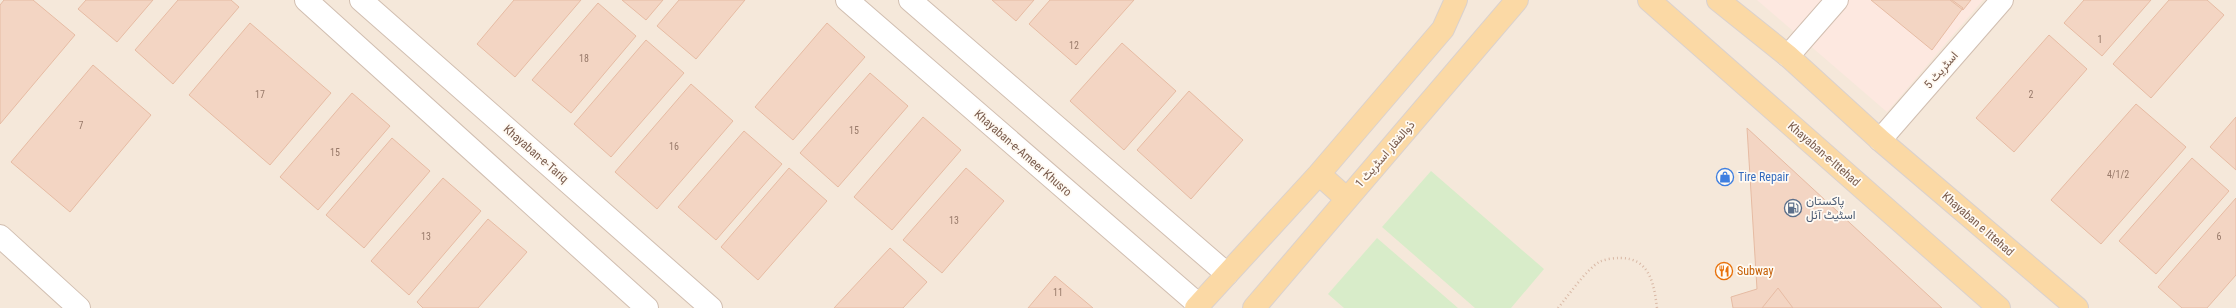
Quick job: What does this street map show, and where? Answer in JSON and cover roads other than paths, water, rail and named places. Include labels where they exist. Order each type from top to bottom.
[{"type":"main road","points":[[1198,307],[1319,174],[1443,29],[1456,0]]},
{"type":"main road","name":"ذوالفقار اسٹریٹ 1","points":[[1254,308],[1517,0]]},
{"type":"main road","name":"Khayaban-e-Ittehad","points":[[1649,0],[2000,308]]},
{"type":"main road","points":[[1718,0],[1788,56],[1880,140]]},
{"type":"main road","name":"Khayaban e Ittehad","points":[[1880,140],[2077,308]]},
{"type":"main road","points":[[1319,174],[1347,199]]},
{"type":"street","points":[[306,0],[647,308]]},
{"type":"street","name":"Khayaban-e-Tariq","points":[[361,0],[711,308]]},
{"type":"street","name":"Khayaban-e-Ameer Khusro","points":[[847,0],[1198,307]]},
{"type":"street","points":[[910,0],[1227,274]]},
{"type":"street","points":[[1788,56],[1837,0]]},
{"type":"street","name":"اسٹریٹ 5","points":[[1880,140],[2002,0]]},
{"type":"street","points":[[0,236],[79,308]]},
{"type":"place","name":"Tire Repair","points":[[1725,177]]},
{"type":"place","name":"پاکستان اسٹیٹ آئل","points":[[1793,208]]},
{"type":"place","name":"Subway","points":[[1724,271]]}]
